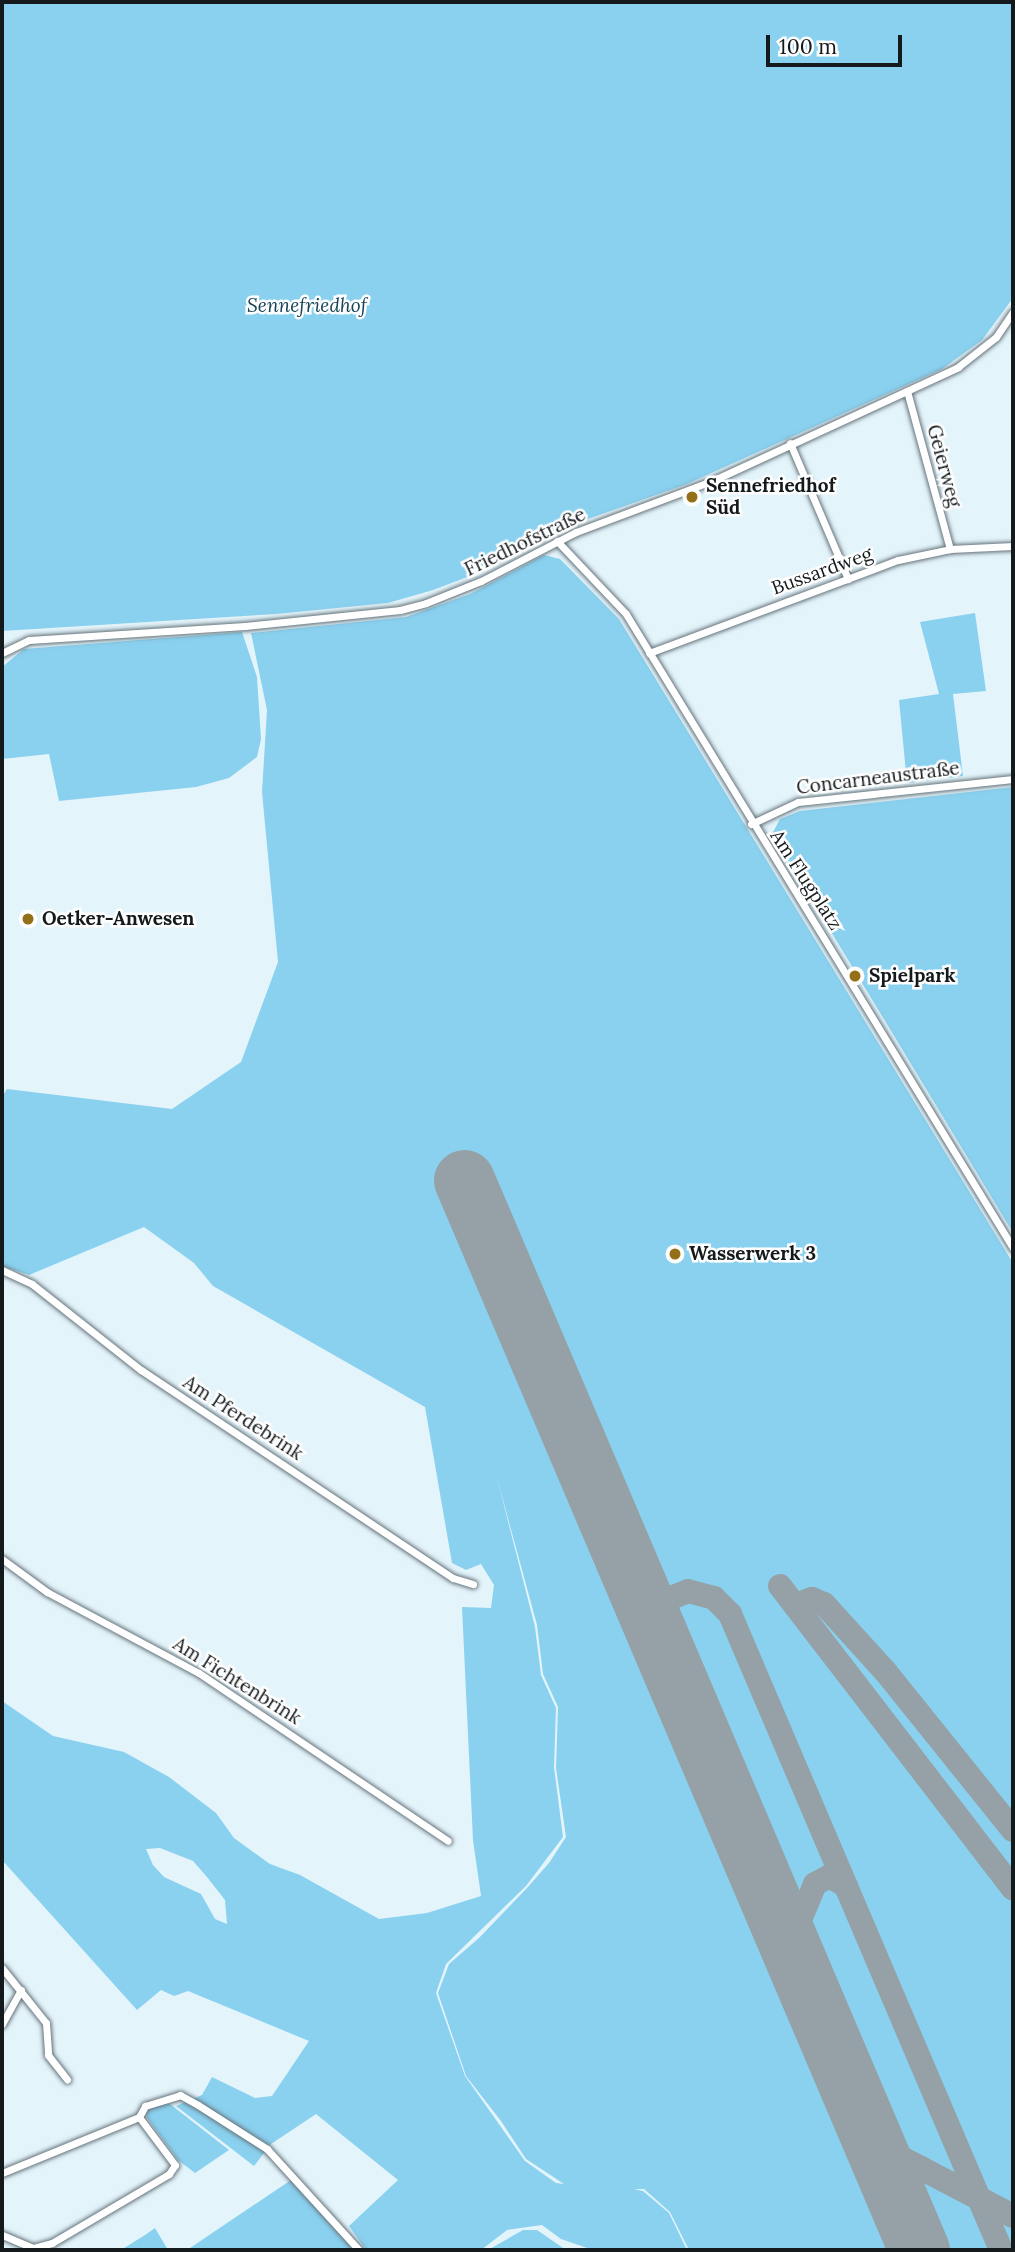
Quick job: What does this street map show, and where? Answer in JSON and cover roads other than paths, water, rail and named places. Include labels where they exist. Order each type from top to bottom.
[{"type":"street","name":"Friedhofstraße","points":[[2,652],[29,640],[245,626],[400,610],[481,582],[557,541],[681,494],[907,391],[972,358],[1010,323],[1013,312]]},
{"type":"street","name":"Geierweg","points":[[907,391],[950,549]]},
{"type":"street","points":[[790,443],[848,579]]},
{"type":"street","name":"Am Flugplatz","points":[[557,541],[617,603],[1013,1248]]},
{"type":"street","name":"Bussardweg","points":[[649,653],[898,560],[950,549],[1013,546]]},
{"type":"street","name":"Concarneaustraße","points":[[751,824],[798,802],[1013,779]]},
{"type":"street","name":"Am Pferdebrink","points":[[2,1270],[32,1284],[141,1370],[446,1573],[473,1584]]},
{"type":"street","name":"Am Fichtenbrink","points":[[2,1559],[44,1590],[199,1673],[448,1841]]},
{"type":"street","points":[[2,1968],[46,2023],[48,2055],[68,2079]]},
{"type":"street","points":[[2,2024],[21,1990]]},
{"type":"street","points":[[2,2173],[139,2116],[145,2106],[180,2095],[267,2148],[359,2250]]},
{"type":"street","points":[[2,2235],[23,2246],[43,2247],[169,2174],[174,2160],[139,2116]]},
{"type":"place","name":"Sennefriedhof Süd","points":[[692,497]]},
{"type":"place","name":"Oetker-Anwesen","points":[[28,919]]},
{"type":"place","name":"Spielpark","points":[[855,976]]},
{"type":"place","name":"Wasserwerk 3","points":[[675,1254]]},
{"type":"park label","name":"Sennefriedhof","points":[[307,306]]}]
